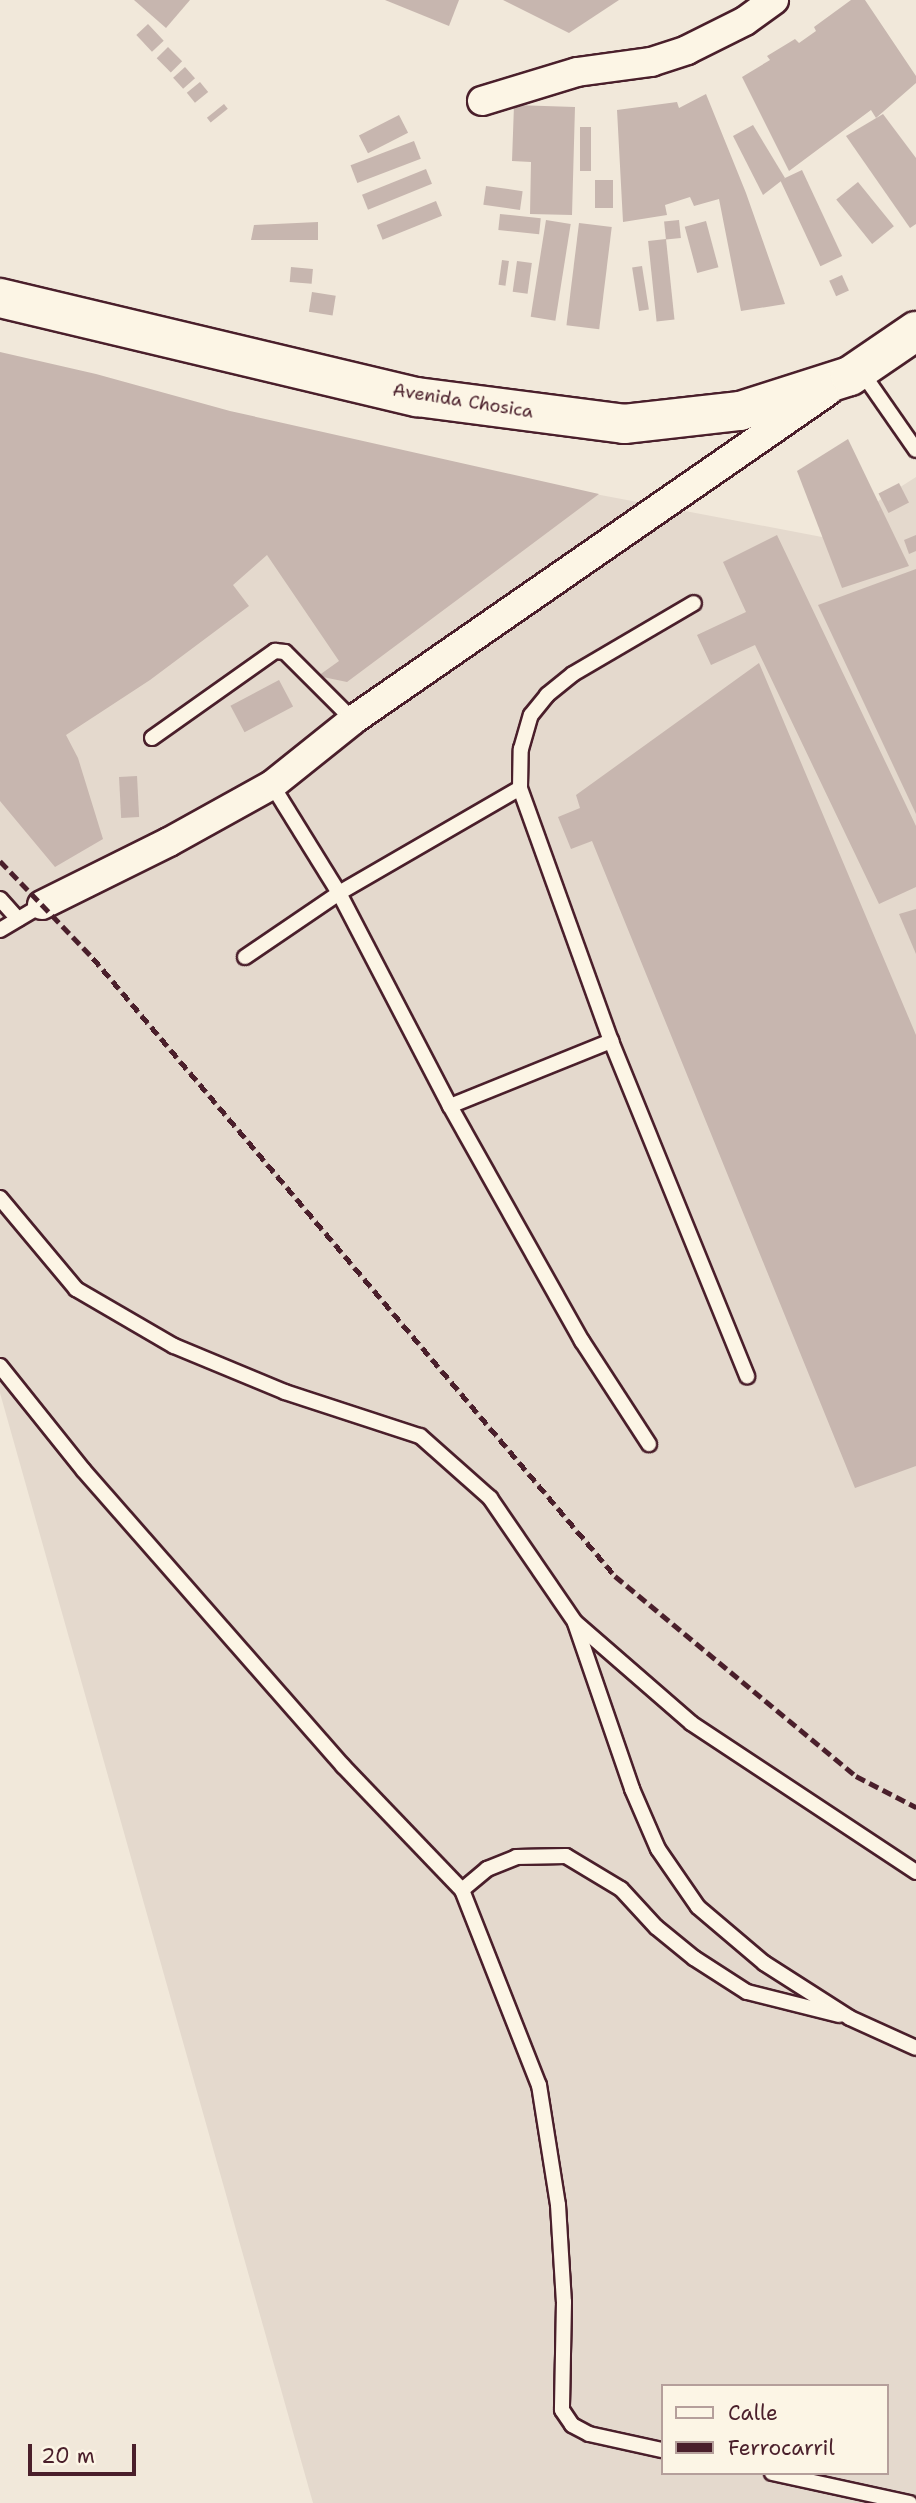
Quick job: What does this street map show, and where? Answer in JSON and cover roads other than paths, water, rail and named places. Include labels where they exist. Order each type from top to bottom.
[{"type":"main road","name":"Avenida Chosica","points":[[0,298],[417,397],[624,424],[740,411],[855,373],[916,331]]},
{"type":"street","points":[[482,101],[578,72],[651,62],[687,50],[746,21],[774,0]]},
{"type":"street","points":[[30,912],[169,842],[272,785],[353,720],[855,373]]},
{"type":"lane","points":[[855,373],[916,450]]},
{"type":"lane","points":[[694,603],[573,674],[547,695],[531,715],[522,749],[520,788],[611,1041],[747,1376]]},
{"type":"lane","points":[[152,738],[275,651],[285,652],[353,720]]},
{"type":"lane","points":[[272,785],[338,893],[450,1106],[582,1341],[649,1444]]},
{"type":"lane","points":[[245,957],[338,893],[520,788]]},
{"type":"lane","points":[[0,899],[30,912]]},
{"type":"lane","points":[[0,930],[30,912]]},
{"type":"lane","points":[[450,1106],[611,1041]]},
{"type":"lane","points":[[0,1198],[76,1289],[174,1346],[285,1392],[419,1436],[490,1498],[575,1622],[691,1723],[916,1872]]},
{"type":"lane","points":[[0,1366],[8,1380],[84,1471],[324,1745],[462,1890],[540,2085],[558,2205],[564,2302],[562,2410],[572,2425],[589,2434],[660,2449]]},
{"type":"lane","points":[[575,1622],[632,1790],[658,1849],[698,1907],[764,1963],[850,2018],[916,2048]]},
{"type":"lane","points":[[462,1890],[487,1869],[516,1857],[566,1856],[621,1889],[656,1927],[694,1958],[747,1992],[850,2018]]},
{"type":"lane","points":[[781,2475],[910,2503]]},
{"type":"railway","points":[[0,861],[93,958],[615,1576],[856,1776],[916,1807]]}]
